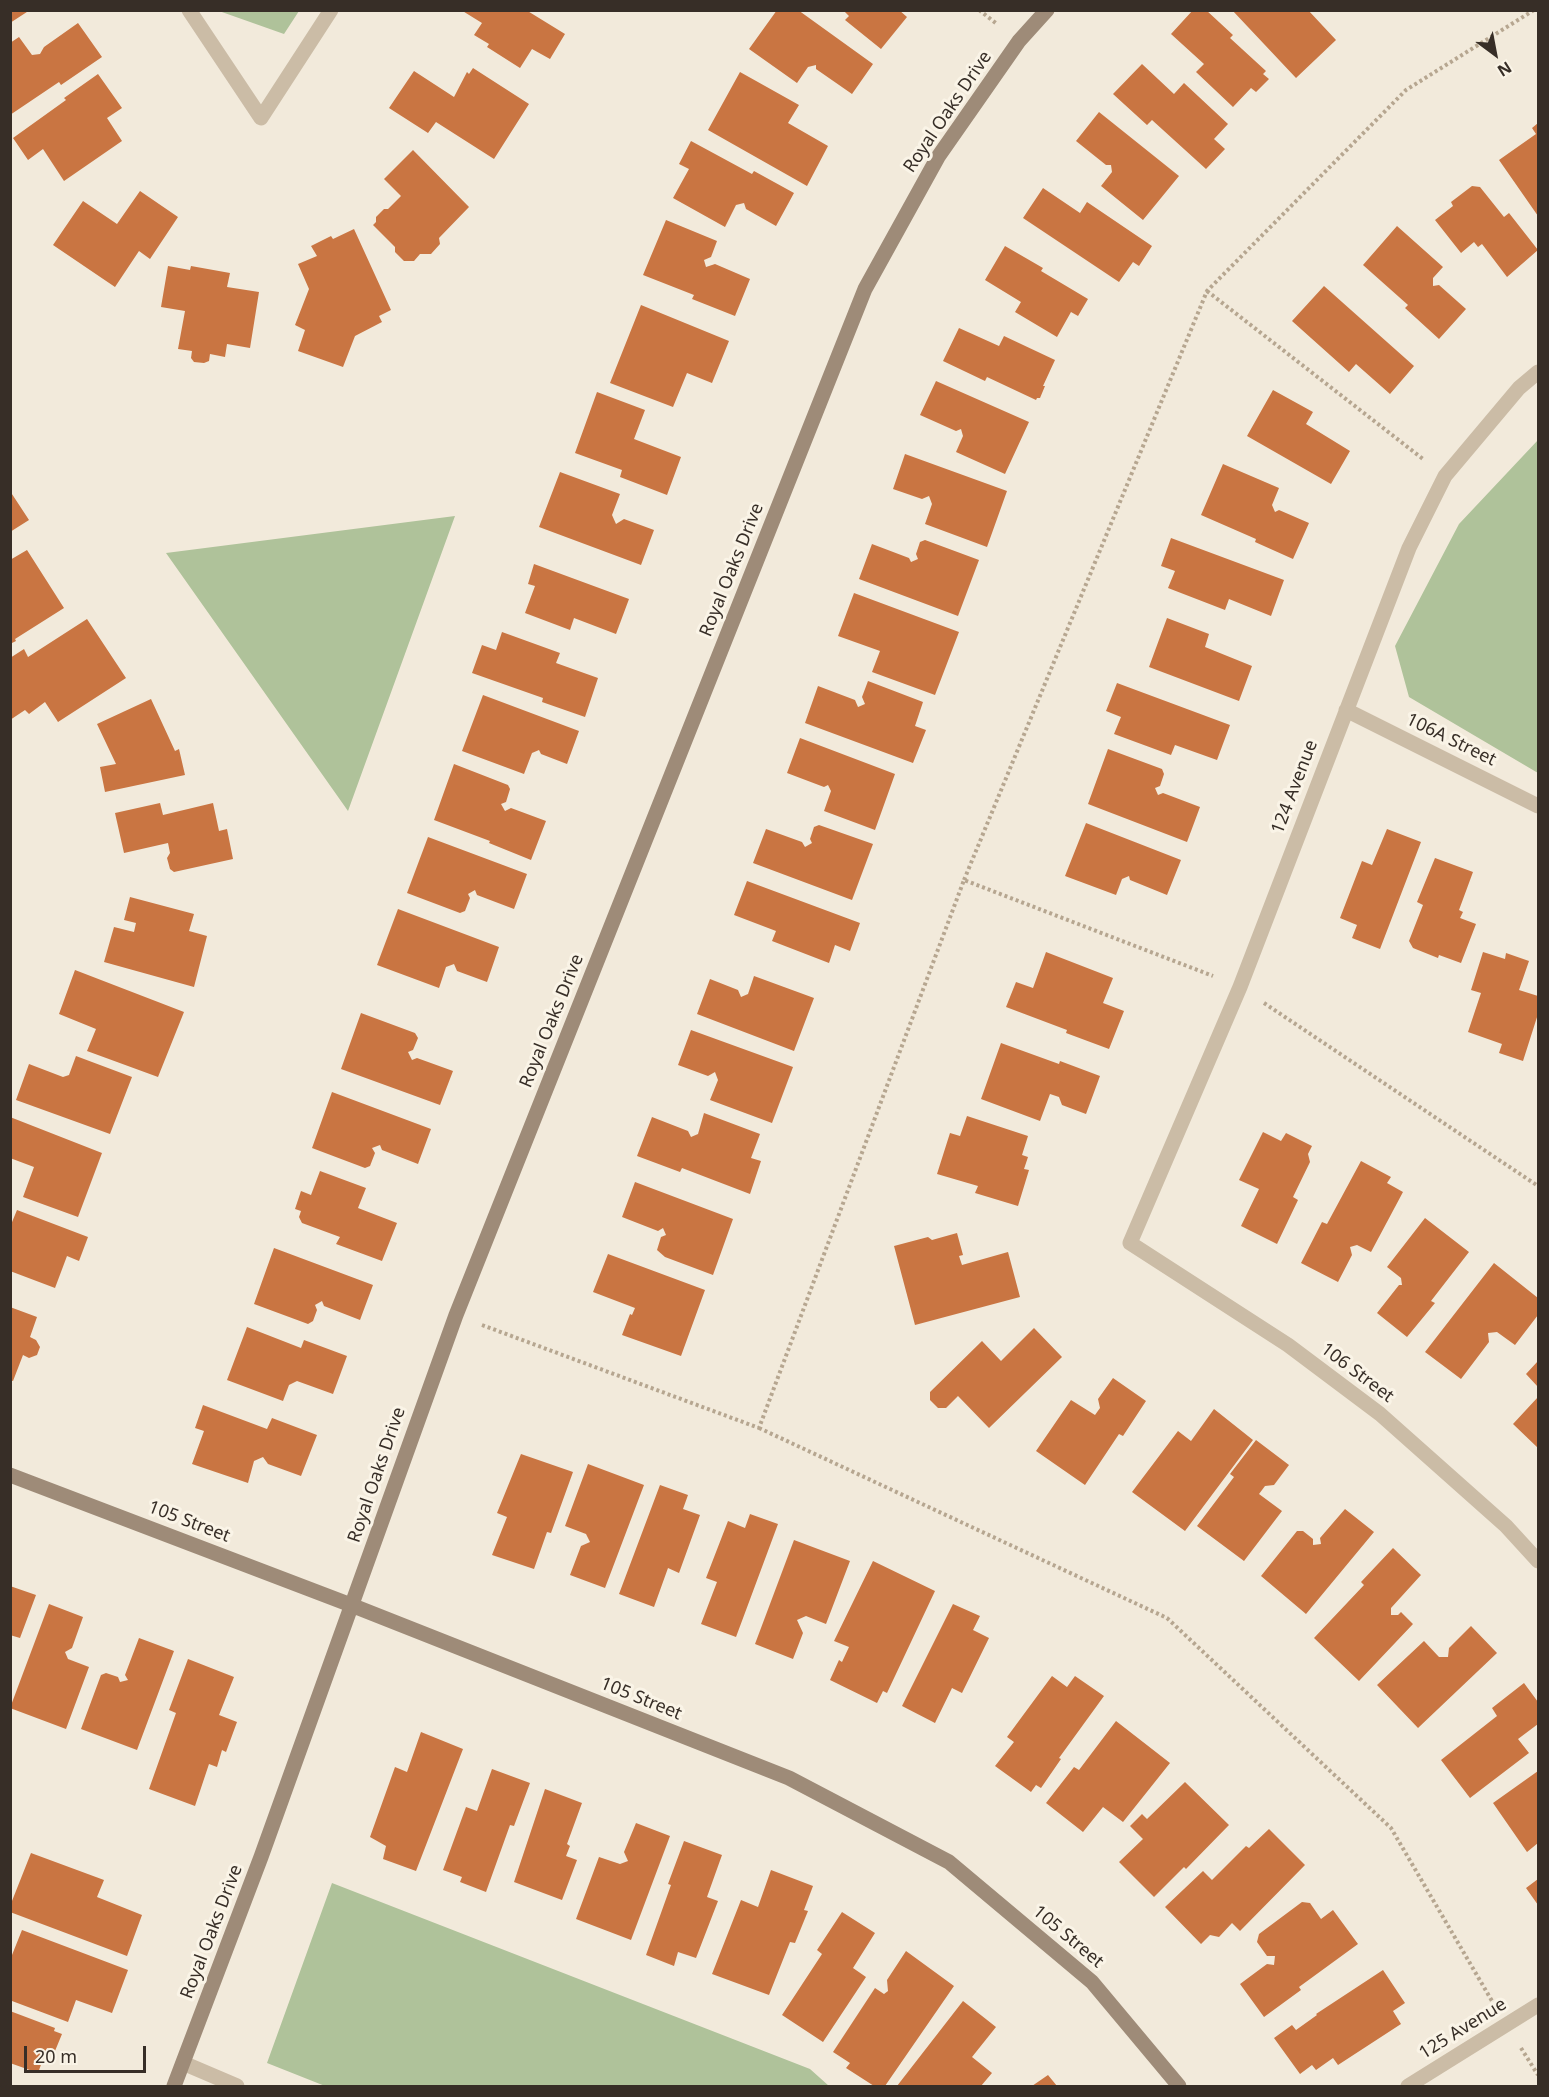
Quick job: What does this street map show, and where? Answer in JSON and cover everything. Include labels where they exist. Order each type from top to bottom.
[{"type":"street","points":[[189,10],[261,118],[330,10]]},
{"type":"street","name":"Royal Oaks Drive","points":[[174,2086],[261,1857],[456,1315],[865,289],[938,157],[1019,41],[1047,10]]},
{"type":"street","name":"124 Avenue","points":[[1130,1243],[1240,987],[1409,548],[1445,476],[1519,388],[1539,372]]},
{"type":"street","name":"106A Street","points":[[1346,710],[1539,806]]},
{"type":"street","name":"106 Street","points":[[1130,1243],[1288,1345],[1380,1414],[1506,1526],[1539,1561]]},
{"type":"street","name":"105 Street","points":[[10,1475],[351,1605],[789,1778],[949,1862],[1092,1982],[1179,2086]]},
{"type":"street","name":"125 Avenue","points":[[1407,2086],[1539,2005]]},
{"type":"street","points":[[183,2063],[237,2086]]},
{"type":"path","points":[[759,1428],[964,880],[1207,291],[1406,90],[1534,10]]},
{"type":"path","points":[[1207,291],[1445,476]]},
{"type":"path","points":[[964,880],[1240,987],[1539,1186]]},
{"type":"path","points":[[456,1315],[759,1428],[1167,1618],[1391,1828],[1506,2025],[1539,2075]]},
{"type":"green space","points":[[219,11],[299,11],[284,34]]},
{"type":"green space","points":[[1538,440],[1538,773],[1409,697],[1395,646],[1459,524]]},
{"type":"green space","points":[[455,516],[348,811],[166,553]]},
{"type":"green space","points":[[332,1883],[810,2069],[829,2086],[325,2086],[267,2063]]},
{"type":"building","points":[[10,10],[30,10],[10,23]]},
{"type":"building","points":[[461,10],[526,10],[565,34],[550,59],[532,49],[520,68],[487,47],[489,44],[474,35],[482,23]]},
{"type":"building","points":[[777,10],[798,10],[873,64],[852,94],[816,69],[816,65],[808,67],[797,83],[749,49]]},
{"type":"building","points":[[843,10],[899,10],[907,17],[881,49],[845,20],[849,16]]},
{"type":"building","points":[[1193,10],[1206,10],[1233,35],[1230,38],[1266,71],[1263,74],[1269,79],[1256,92],[1251,88],[1233,107],[1196,72],[1204,64],[1171,34]]},
{"type":"building","points":[[1232,10],[1308,10],[1336,40],[1296,78]]},
{"type":"building","points":[[78,23],[102,57],[61,85],[59,82],[10,115],[10,43],[19,37],[32,55],[40,54],[44,47]]},
{"type":"building","points":[[1142,64],[1174,94],[1184,83],[1228,124],[1214,139],[1225,149],[1206,169],[1152,120],[1147,125],[1113,94]]},
{"type":"building","points":[[473,68],[529,104],[494,159],[436,122],[428,133],[389,108],[414,71],[454,97],[467,72],[469,74]]},
{"type":"building","points":[[740,72],[799,105],[788,123],[828,146],[807,186],[708,130]]},
{"type":"building","points":[[98,74],[122,108],[107,118],[122,141],[64,181],[43,149],[28,160],[13,138]]},
{"type":"building","points":[[1099,112],[1179,176],[1143,220],[1101,186],[1112,172],[1111,165],[1106,165],[1076,141]]},
{"type":"building","points":[[1538,123],[1538,216],[1499,160],[1536,134],[1532,128]]},
{"type":"building","points":[[691,141],[752,174],[754,171],[794,193],[776,226],[746,209],[744,203],[736,205],[725,227],[673,198],[689,169],[679,164]]},
{"type":"building","points":[[413,150],[469,207],[439,238],[440,244],[431,254],[420,254],[414,261],[404,261],[395,252],[395,247],[373,225],[376,217],[401,196],[384,179]]},
{"type":"building","points":[[1472,186],[1480,187],[1504,217],[1509,213],[1538,250],[1507,277],[1482,244],[1478,247],[1474,242],[1461,253],[1435,220],[1453,206],[1451,202]]},
{"type":"building","points":[[1043,188],[1080,213],[1087,202],[1152,246],[1139,266],[1133,262],[1119,282],[1023,218]]},
{"type":"building","points":[[140,191],[178,217],[150,259],[139,251],[115,287],[53,245],[83,201],[117,224]]},
{"type":"building","points":[[666,220],[717,241],[711,257],[704,260],[706,267],[715,264],[750,279],[735,316],[692,299],[694,295],[643,275]]},
{"type":"building","points":[[1397,226],[1443,267],[1433,278],[1433,286],[1439,285],[1466,309],[1439,339],[1405,308],[1408,305],[1363,265]]},
{"type":"building","points":[[354,229],[391,310],[379,316],[382,322],[355,336],[343,367],[298,351],[305,330],[295,325],[309,289],[298,264],[317,256],[311,246],[331,236],[333,239]]},
{"type":"building","points":[[1005,246],[1043,268],[1041,271],[1088,299],[1078,316],[1071,312],[1057,337],[1015,312],[1021,302],[985,280]]},
{"type":"building","points":[[168,266],[190,270],[191,266],[230,273],[227,287],[259,292],[250,348],[227,344],[225,357],[210,354],[209,361],[204,363],[194,362],[191,358],[192,351],[178,349],[185,311],[161,307]]},
{"type":"building","points":[[1324,286],[1414,366],[1390,394],[1356,364],[1349,372],[1292,321]]},
{"type":"building","points":[[641,305],[729,341],[712,383],[687,373],[673,407],[610,383]]},
{"type":"building","points":[[959,328],[999,346],[1004,336],[1055,360],[1040,398],[1036,400],[987,377],[985,381],[943,361]]},
{"type":"building","points":[[936,381],[1029,422],[1005,474],[956,452],[963,436],[961,429],[956,431],[920,415]]},
{"type":"building","points":[[1273,390],[1313,412],[1306,424],[1350,451],[1331,484],[1247,436]]},
{"type":"building","points":[[597,392],[645,410],[634,439],[681,457],[667,495],[620,477],[622,470],[575,453]]},
{"type":"building","points":[[905,454],[1007,491],[987,547],[925,524],[932,504],[929,496],[922,499],[893,489]]},
{"type":"building","points":[[1223,464],[1279,488],[1272,505],[1275,512],[1279,510],[1309,523],[1293,559],[1255,542],[1256,539],[1201,515]]},
{"type":"building","points":[[560,472],[620,494],[612,515],[616,524],[624,519],[654,530],[641,565],[539,527]]},
{"type":"building","points":[[10,491],[29,520],[10,532]]},
{"type":"building","points":[[1171,538],[1284,580],[1271,616],[1229,599],[1225,610],[1168,588],[1175,571],[1161,566]]},
{"type":"building","points":[[925,540],[979,560],[958,616],[859,579],[872,544],[909,558],[911,562],[918,559],[916,554],[920,542]]},
{"type":"building","points":[[27,550],[64,608],[10,644],[10,560]]},
{"type":"building","points":[[534,564],[629,599],[616,634],[574,618],[570,630],[525,613],[535,586],[528,584]]},
{"type":"building","points":[[854,593],[959,632],[935,695],[872,672],[880,651],[838,636]]},
{"type":"building","points":[[1167,618],[1209,634],[1205,647],[1252,666],[1239,701],[1149,667]]},
{"type":"building","points":[[87,619],[126,678],[58,722],[45,702],[29,714],[25,710],[10,720],[10,658],[24,649],[28,657]]},
{"type":"building","points":[[502,632],[560,653],[556,663],[598,678],[585,717],[542,702],[543,698],[472,673],[482,645],[496,650]]},
{"type":"building","points":[[868,681],[923,702],[915,726],[926,730],[913,763],[805,723],[818,686],[855,700],[858,707],[865,704],[862,697]]},
{"type":"building","points":[[1117,683],[1230,725],[1217,760],[1175,745],[1171,755],[1114,734],[1121,717],[1106,711]]},
{"type":"building","points":[[483,695],[579,731],[567,764],[541,754],[539,750],[532,753],[524,774],[462,751]]},
{"type":"building","points":[[151,699],[175,751],[179,749],[185,775],[105,792],[100,767],[116,764],[97,724]]},
{"type":"building","points":[[800,738],[895,774],[875,830],[824,811],[831,791],[828,785],[824,787],[787,773]]},
{"type":"building","points":[[1108,749],[1162,769],[1164,774],[1160,786],[1155,788],[1158,795],[1163,793],[1200,807],[1187,842],[1088,804]]},
{"type":"building","points":[[454,764],[508,785],[510,789],[506,802],[501,804],[505,811],[511,808],[546,821],[531,860],[489,843],[490,841],[434,820]]},
{"type":"building","points":[[160,803],[163,815],[213,803],[219,831],[227,829],[233,859],[174,872],[170,869],[167,858],[170,853],[168,843],[124,853],[115,813]]},
{"type":"building","points":[[1086,823],[1181,860],[1167,895],[1130,880],[1129,876],[1122,879],[1116,895],[1065,876]]},
{"type":"building","points":[[819,825],[873,844],[852,900],[753,863],[766,829],[802,842],[805,847],[812,843],[810,839],[814,827]]},
{"type":"building","points":[[1387,829],[1421,842],[1380,949],[1352,938],[1357,925],[1340,918],[1362,861],[1372,865]]},
{"type":"building","points":[[428,837],[527,874],[514,909],[477,895],[475,890],[468,894],[470,898],[465,911],[460,913],[407,893]]},
{"type":"building","points":[[1435,858],[1473,872],[1459,910],[1463,912],[1460,918],[1476,924],[1461,963],[1439,955],[1438,958],[1413,948],[1409,941],[1423,905],[1417,902]]},
{"type":"building","points":[[747,881],[860,923],[850,951],[835,945],[829,963],[772,941],[776,931],[734,915]]},
{"type":"building","points":[[130,897],[194,914],[189,931],[207,936],[194,987],[104,962],[114,927],[134,932],[136,923],[124,920]]},
{"type":"building","points":[[398,909],[499,947],[487,982],[457,971],[454,964],[446,967],[439,988],[377,965]]},
{"type":"building","points":[[1046,952],[1113,978],[1103,1003],[1124,1011],[1109,1049],[1006,1007],[1016,982],[1033,988]]},
{"type":"building","points":[[1483,952],[1505,959],[1506,953],[1529,961],[1519,990],[1538,996],[1538,1014],[1523,1061],[1499,1053],[1502,1044],[1468,1032],[1481,993],[1471,990]]},
{"type":"building","points":[[75,970],[184,1012],[158,1077],[87,1051],[96,1029],[59,1014]]},
{"type":"building","points":[[754,976],[814,998],[794,1051],[697,1014],[710,979],[738,990],[741,997],[748,994]]},
{"type":"building","points":[[361,1013],[415,1033],[418,1038],[413,1050],[408,1052],[412,1060],[417,1058],[453,1071],[440,1105],[341,1069]]},
{"type":"building","points":[[691,1030],[793,1067],[772,1123],[710,1100],[718,1080],[715,1072],[708,1076],[678,1065]]},
{"type":"building","points":[[1001,1043],[1100,1076],[1086,1114],[1062,1105],[1059,1097],[1050,1094],[1040,1121],[981,1099]]},
{"type":"building","points":[[76,1056],[132,1077],[110,1134],[16,1100],[29,1064],[63,1077],[69,1075]]},
{"type":"building","points":[[332,1092],[431,1129],[418,1164],[382,1150],[380,1145],[372,1148],[375,1153],[370,1166],[365,1168],[312,1148]]},
{"type":"building","points":[[704,1113],[760,1134],[751,1158],[761,1161],[750,1194],[682,1168],[680,1172],[637,1156],[652,1117],[688,1131],[691,1137],[698,1134]]},
{"type":"building","points":[[967,1116],[1028,1136],[1022,1155],[1028,1157],[1024,1169],[1029,1170],[1018,1206],[975,1193],[978,1186],[937,1174],[950,1133],[960,1136]]},
{"type":"building","points":[[10,1117],[102,1153],[78,1217],[23,1197],[34,1167],[10,1158]]},
{"type":"building","points":[[1263,1132],[1281,1141],[1286,1133],[1312,1146],[1308,1154],[1310,1162],[1293,1197],[1298,1200],[1277,1244],[1241,1226],[1259,1189],[1239,1180]]},
{"type":"building","points":[[1361,1161],[1391,1177],[1387,1183],[1403,1192],[1371,1252],[1357,1245],[1350,1247],[1352,1255],[1338,1282],[1301,1263],[1322,1222],[1327,1224]]},
{"type":"building","points":[[320,1171],[366,1188],[358,1208],[397,1223],[382,1261],[336,1244],[340,1237],[302,1223],[299,1217],[301,1211],[295,1209],[301,1191],[311,1195]]},
{"type":"building","points":[[635,1182],[733,1219],[713,1275],[665,1257],[657,1250],[661,1237],[666,1235],[663,1228],[658,1231],[622,1217]]},
{"type":"building","points":[[17,1210],[88,1237],[79,1261],[67,1256],[55,1288],[10,1271],[10,1227]]},
{"type":"building","points":[[1425,1218],[1469,1252],[1431,1301],[1435,1303],[1407,1337],[1377,1313],[1399,1285],[1402,1285],[1401,1278],[1387,1267]]},
{"type":"building","points":[[957,1233],[963,1255],[959,1256],[962,1265],[1008,1252],[1020,1297],[915,1325],[894,1246],[928,1237],[932,1240]]},
{"type":"building","points":[[274,1248],[373,1285],[360,1320],[324,1306],[322,1301],[315,1305],[317,1310],[313,1321],[308,1324],[254,1304]]},
{"type":"building","points":[[608,1254],[705,1290],[681,1356],[622,1335],[630,1314],[632,1315],[635,1308],[593,1292]]},
{"type":"building","points":[[1494,1263],[1538,1298],[1538,1315],[1515,1345],[1497,1332],[1488,1333],[1489,1342],[1461,1379],[1425,1352]]},
{"type":"building","points":[[10,1307],[37,1317],[30,1337],[36,1340],[40,1347],[37,1355],[29,1358],[23,1355],[13,1381],[10,1380]]},
{"type":"building","points":[[247,1327],[301,1348],[304,1340],[347,1356],[333,1394],[297,1381],[289,1385],[283,1401],[227,1380]]},
{"type":"building","points":[[1034,1328],[1062,1357],[989,1428],[958,1396],[946,1408],[938,1408],[930,1400],[930,1392],[982,1341],[1001,1361]]},
{"type":"building","points":[[1538,1361],[1538,1387],[1526,1374]]},
{"type":"building","points":[[1113,1378],[1146,1401],[1123,1436],[1119,1434],[1085,1485],[1036,1451],[1071,1400],[1095,1415],[1100,1408],[1098,1399]]},
{"type":"building","points":[[1538,1397],[1538,1448],[1513,1424]]},
{"type":"building","points":[[203,1405],[267,1429],[272,1418],[317,1435],[301,1476],[268,1464],[263,1457],[254,1461],[248,1483],[192,1464],[204,1431],[195,1428]]},
{"type":"building","points":[[1214,1409],[1253,1440],[1185,1531],[1132,1492],[1178,1431],[1191,1441]]},
{"type":"building","points":[[1256,1440],[1289,1465],[1274,1485],[1265,1486],[1259,1494],[1282,1511],[1244,1561],[1197,1526],[1234,1477],[1230,1474]]},
{"type":"building","points":[[521,1454],[573,1472],[551,1533],[547,1532],[534,1569],[492,1555],[507,1517],[497,1513]]},
{"type":"building","points":[[588,1464],[644,1485],[605,1588],[570,1575],[581,1546],[590,1542],[586,1534],[565,1526]]},
{"type":"building","points":[[660,1485],[688,1495],[683,1509],[700,1515],[679,1573],[668,1568],[654,1607],[619,1594]]},
{"type":"building","points":[[1345,1509],[1374,1532],[1306,1614],[1261,1576],[1297,1531],[1303,1531],[1313,1539],[1313,1545],[1321,1544],[1320,1538]]},
{"type":"building","points":[[750,1514],[778,1524],[736,1637],[701,1624],[717,1582],[706,1578],[728,1521],[745,1528]]},
{"type":"building","points":[[794,1540],[850,1561],[826,1624],[806,1616],[797,1620],[803,1633],[793,1659],[755,1644]]},
{"type":"building","points":[[1393,1548],[1421,1575],[1391,1608],[1391,1615],[1398,1615],[1401,1612],[1413,1624],[1359,1681],[1314,1638],[1364,1585],[1361,1582]]},
{"type":"building","points":[[873,1561],[935,1591],[887,1693],[883,1691],[877,1703],[830,1680],[839,1660],[842,1662],[849,1647],[834,1641]]},
{"type":"building","points":[[10,1586],[36,1595],[20,1638],[10,1635]]},
{"type":"building","points":[[49,1604],[83,1617],[72,1648],[65,1652],[68,1659],[89,1667],[66,1729],[10,1708]]},
{"type":"building","points":[[953,1604],[980,1616],[973,1630],[989,1638],[962,1693],[952,1688],[935,1723],[902,1706]]},
{"type":"building","points":[[1471,1626],[1497,1653],[1418,1728],[1377,1685],[1424,1641],[1439,1657],[1448,1657],[1449,1648]]},
{"type":"building","points":[[139,1638],[174,1651],[137,1750],[81,1729],[101,1675],[106,1673],[118,1677],[120,1682],[128,1680],[125,1675]]},
{"type":"building","points":[[188,1659],[234,1677],[219,1715],[237,1722],[226,1752],[222,1750],[217,1767],[209,1764],[195,1806],[149,1789],[176,1713],[169,1710]]},
{"type":"building","points":[[1052,1676],[1067,1687],[1075,1676],[1104,1696],[1059,1758],[1061,1759],[1041,1788],[1036,1785],[1031,1792],[995,1766],[1014,1742],[1007,1737]]},
{"type":"building","points":[[1524,1683],[1538,1702],[1538,1724],[1518,1739],[1529,1753],[1470,1798],[1441,1760],[1497,1716],[1492,1708]]},
{"type":"building","points":[[1116,1721],[1170,1763],[1123,1822],[1103,1807],[1083,1832],[1046,1803],[1074,1767],[1079,1770]]},
{"type":"building","points":[[421,1732],[463,1749],[416,1871],[383,1859],[386,1846],[370,1837],[395,1767],[407,1772]]},
{"type":"building","points":[[492,1769],[530,1783],[514,1826],[510,1825],[486,1892],[460,1882],[462,1877],[443,1870],[466,1807],[477,1811]]},
{"type":"building","points":[[1538,1771],[1538,1843],[1527,1852],[1493,1803]]},
{"type":"building","points":[[1185,1782],[1229,1825],[1186,1869],[1184,1867],[1154,1897],[1119,1862],[1143,1839],[1130,1826],[1142,1814],[1147,1819]]},
{"type":"building","points":[[545,1789],[582,1803],[567,1844],[570,1846],[566,1856],[577,1860],[562,1900],[514,1882]]},
{"type":"building","points":[[636,1823],[670,1836],[631,1940],[576,1919],[599,1857],[620,1864],[628,1861],[624,1852]]},
{"type":"building","points":[[1269,1829],[1305,1865],[1240,1931],[1232,1923],[1219,1937],[1210,1935],[1201,1944],[1165,1907],[1203,1871],[1212,1880],[1246,1846],[1249,1848]]},
{"type":"building","points":[[684,1841],[722,1855],[707,1897],[718,1901],[696,1958],[678,1952],[674,1966],[646,1955]]},
{"type":"building","points":[[31,1853],[104,1880],[97,1897],[142,1915],[127,1956],[10,1912],[10,1906]]},
{"type":"building","points":[[771,1870],[813,1886],[804,1910],[808,1911],[795,1943],[790,1942],[769,1995],[712,1974],[741,1900],[758,1907]]},
{"type":"building","points":[[1538,1879],[1538,1905],[1526,1888]]},
{"type":"building","points":[[1302,1902],[1310,1903],[1321,1919],[1333,1910],[1358,1944],[1299,1987],[1301,1990],[1264,2017],[1240,1984],[1267,1964],[1274,1965],[1275,1956],[1267,1956],[1257,1942],[1259,1934]]},
{"type":"building","points":[[842,1912],[875,1933],[853,1968],[866,1977],[823,2042],[782,2015],[822,1954],[817,1950]]},
{"type":"building","points":[[22,1930],[128,1970],[112,2013],[76,2000],[68,2022],[12,2001],[10,2005],[10,1960]]},
{"type":"building","points":[[906,1951],[954,1986],[885,2086],[874,2086],[846,2068],[850,2063],[833,2052],[875,1988],[884,1994],[888,1991],[887,1980]]},
{"type":"building","points":[[1383,1970],[1405,2003],[1393,2011],[1401,2024],[1338,2065],[1333,2058],[1316,2070],[1312,2065],[1300,2074],[1274,2038],[1292,2025],[1296,2030],[1316,2014]]},
{"type":"building","points":[[963,2001],[996,2027],[972,2057],[992,2073],[981,2086],[897,2086]]},
{"type":"building","points":[[10,2011],[55,2028],[54,2031],[62,2034],[55,2051],[47,2048],[38,2073],[10,2063]]},
{"type":"building","points":[[1048,2075],[1057,2086],[1032,2086]]}]
